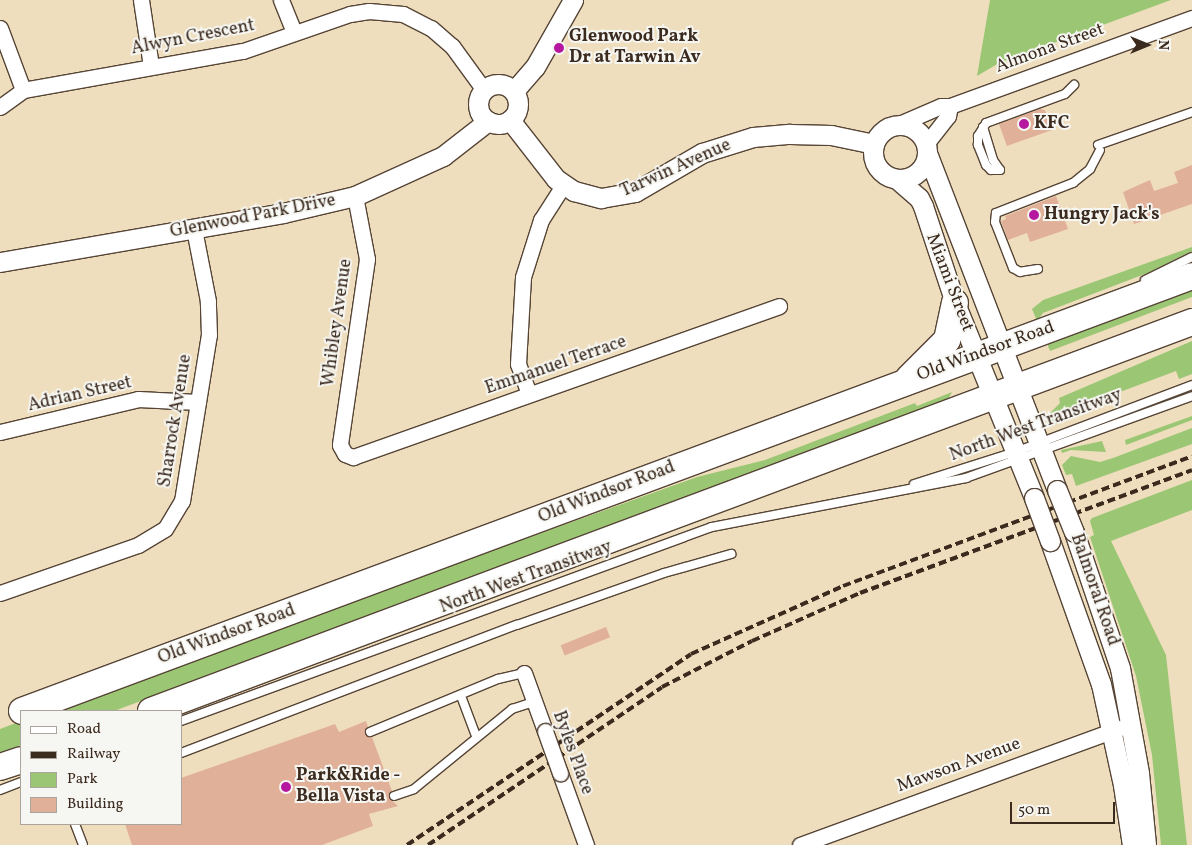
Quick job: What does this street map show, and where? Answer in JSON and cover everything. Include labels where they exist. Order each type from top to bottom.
[{"type":"highway","name":"Old Windsor Road","points":[[25,710],[989,351],[1120,297],[1192,276]]},
{"type":"highway","points":[[906,382],[947,340],[956,303]]},
{"type":"highway","points":[[154,710],[1192,322]]},
{"type":"highway","name":"Old Windsor Road","points":[[0,719],[20,712]]},
{"type":"highway","points":[[0,768],[20,760]]},
{"type":"street","points":[[141,0],[151,66]]},
{"type":"street","points":[[281,0],[294,33]]},
{"type":"street","points":[[514,91],[535,67],[573,0]]},
{"type":"street","name":"Alwyn Crescent","points":[[0,108],[22,90],[242,51],[360,12],[404,7],[445,39],[484,90]]},
{"type":"street","name":"Almona Street","points":[[897,125],[941,106],[950,106],[1192,18]]},
{"type":"street","points":[[0,28],[22,90]]},
{"type":"street","points":[[496,84],[514,91],[517,110],[510,120],[499,124],[488,121],[478,106],[484,90],[496,84]]},
{"type":"street","points":[[926,149],[914,129],[897,125],[883,131],[874,144],[875,163],[888,176],[897,179],[915,175],[921,169],[926,149],[948,116],[950,106]]},
{"type":"street","name":"Tarwin Avenue","points":[[510,120],[547,168],[564,184],[595,197],[626,195],[702,153],[770,135],[831,135],[874,144]]},
{"type":"street","name":"Glenwood Park Drive","points":[[0,262],[194,229],[354,196],[443,156],[488,121]]},
{"type":"street","name":"Miami Street","points":[[926,149],[989,351],[1005,391]]},
{"type":"street","name":"Miami Street","points":[[897,179],[919,198],[956,303],[989,351]]},
{"type":"street","points":[[529,394],[518,364],[523,277],[541,220],[564,184]]},
{"type":"street","name":"Whibley Avenue","points":[[345,454],[340,445],[340,432],[367,259],[354,196]]},
{"type":"street","name":"Sharrock Avenue","points":[[0,593],[138,545],[165,529],[182,501],[209,318],[194,229]]},
{"type":"street","name":"Emmanuel Terrace","points":[[345,454],[353,457],[363,454],[779,306]]},
{"type":"street","name":"Balmoral Road","points":[[989,351],[1005,391],[1040,448],[1074,532],[1120,668],[1132,724],[1146,845]]},
{"type":"street","name":"Balmoral Road","points":[[1005,391],[1017,456],[1083,627],[1112,731],[1132,845]]},
{"type":"street","name":"Adrian Street","points":[[0,432],[138,399],[198,402]]},
{"type":"street","name":"Byles Place","points":[[524,673],[586,845]]},
{"type":"street","name":"Mawson Avenue","points":[[800,845],[1132,724]]},
{"type":"lane","points":[[1000,170],[991,170],[986,165],[980,152],[978,136],[983,127],[991,120],[1065,94],[1074,86]]},
{"type":"lane","points":[[1038,269],[1020,272],[1013,268],[995,222],[996,213],[1078,180],[1090,170],[1099,148],[1192,112]]},
{"type":"lane","points":[[1136,284],[1192,257]]},
{"type":"lane","name":"North West Transitway","points":[[1040,448],[1192,385]]},
{"type":"lane","name":"North West Transitway","points":[[182,721],[712,527],[888,492],[948,483],[1017,456],[1192,396]]},
{"type":"lane","points":[[182,753],[517,625],[664,573],[731,554]]},
{"type":"lane","points":[[370,732],[461,696],[498,679],[524,673]]},
{"type":"lane","points":[[461,696],[476,736]]},
{"type":"lane","points":[[394,796],[414,789],[476,736],[512,709],[534,702]]},
{"type":"lane","points":[[0,790],[20,782]]},
{"type":"lane","points":[[75,825],[83,845]]},
{"type":"green space","points":[[990,0],[1171,0],[999,63],[977,76]]},
{"type":"green space","points":[[1192,247],[1192,251],[1150,272],[1043,313],[1037,321],[1032,309],[1043,300]]},
{"type":"green space","points":[[1192,288],[1192,297],[1050,351],[1046,341]]},
{"type":"green space","points":[[1192,341],[1192,374],[1179,379],[1176,371],[1088,404],[1055,425],[1047,424],[1049,414],[1060,403],[1059,398]]},
{"type":"green space","points":[[952,392],[947,401],[117,710],[50,710],[697,477],[765,460],[915,403],[917,406]]},
{"type":"green space","points":[[1192,416],[1192,420],[1126,445],[1125,440]]},
{"type":"green space","points":[[1192,428],[1192,444],[1076,486],[1072,474],[1066,475],[1062,465],[1071,456],[1100,462]]},
{"type":"green space","points":[[1102,441],[1106,452],[1071,450],[1062,453],[1061,450]]},
{"type":"green space","points":[[1192,480],[1192,510],[1111,541],[1166,655],[1187,845],[1161,845],[1152,755],[1136,676],[1090,537],[1094,535],[1090,521],[1092,518]]},
{"type":"green space","points":[[20,721],[20,745],[0,753],[0,729]]},
{"type":"building","name":"KFC","points":[[1040,109],[1045,110],[1052,130],[1007,146],[999,124]]},
{"type":"building","points":[[1192,165],[1192,204],[1134,224],[1123,192],[1150,180],[1154,191],[1178,183],[1174,172]]},
{"type":"building","name":"Hungry Jack's","points":[[1056,196],[1068,229],[1030,242],[1027,233],[1008,240],[1001,221],[1006,219],[1005,216]]},
{"type":"building","points":[[606,627],[610,637],[565,656],[561,645]]},
{"type":"building","name":"Park&Ride - Bella Vista","points":[[366,721],[368,727],[365,734],[372,737],[392,791],[389,798],[398,806],[369,814],[373,826],[322,845],[132,845],[125,825],[182,825],[182,778],[335,724],[339,732]]},
{"type":"railway","points":[[407,845],[691,654],[843,586],[1192,456]]},
{"type":"railway","points":[[428,845],[662,687],[752,641],[860,593],[1192,470]]},
{"type":"place","name":"Glenwood Park Dr at Tarwin Av","points":[[559,48]]},
{"type":"place","name":"KFC","points":[[1024,124]]},
{"type":"place","name":"Hungry Jack's","points":[[1034,215]]},
{"type":"place","name":"Park&Ride - Bella Vista","points":[[286,787]]}]
